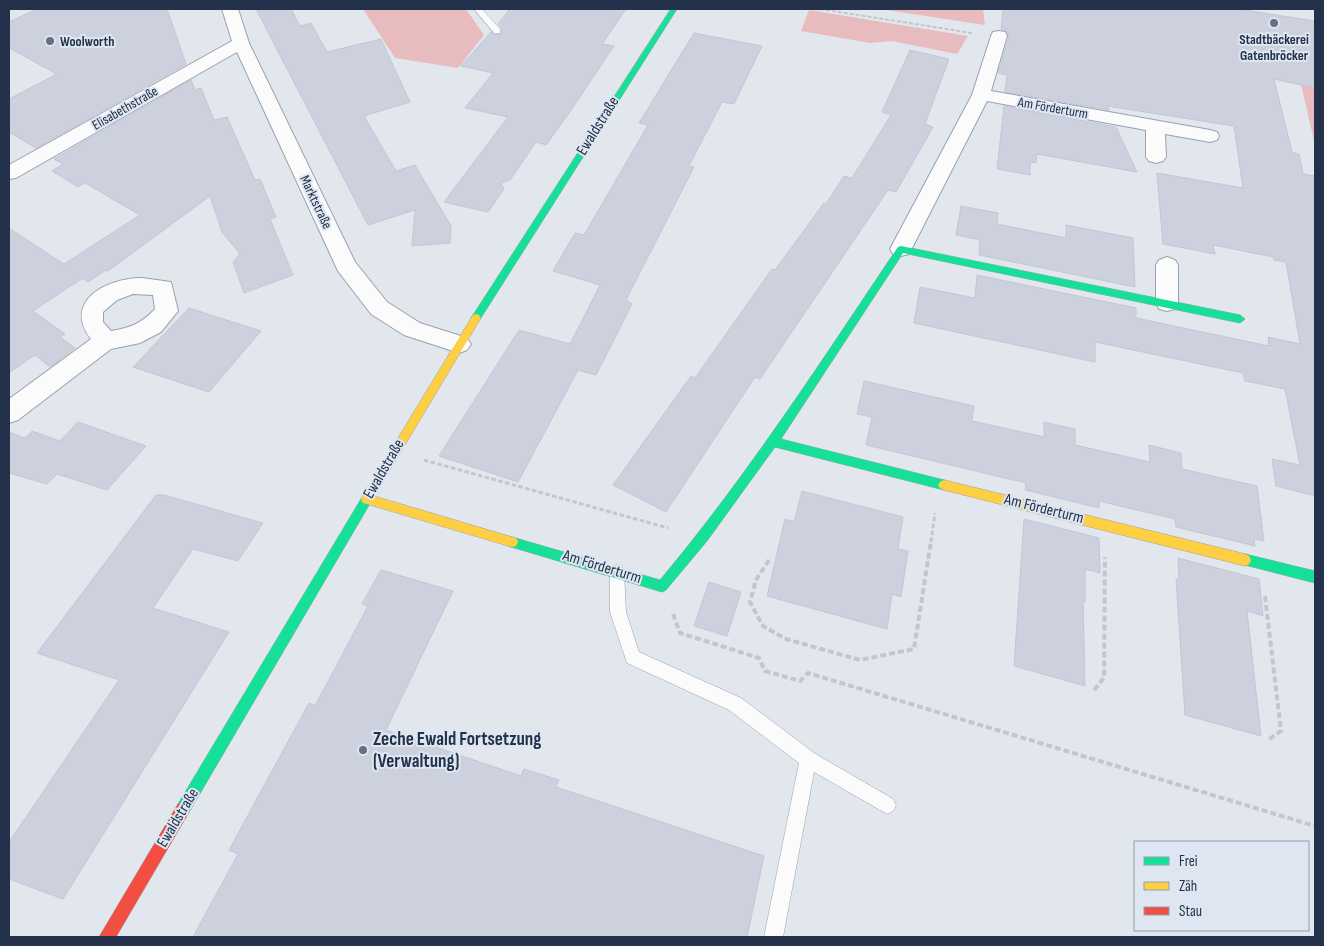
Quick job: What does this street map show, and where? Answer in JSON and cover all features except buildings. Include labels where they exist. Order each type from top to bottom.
[{"type":"street","name":"Marktstraße","points":[[230,9],[241,42],[346,266],[379,308],[412,329],[459,344]]},
{"type":"street","name":"Ewaldstraße","points":[[106,937],[459,344],[674,9]]},
{"type":"street","name":"Am Förderturm","points":[[367,499],[662,586],[703,538],[773,442],[901,250],[981,95],[999,36]]},
{"type":"street","name":"Elisabethstraße","points":[[9,173],[241,42]]},
{"type":"street","name":"Am Förderturm","points":[[981,95],[1210,136]]},
{"type":"street","points":[[1155,126],[1156,157]]},
{"type":"street","points":[[901,250],[1240,319]]},
{"type":"street","points":[[1167,265],[1167,303]]},
{"type":"street","points":[[9,413],[105,340]]},
{"type":"street","name":"Am Förderturm","points":[[773,442],[1315,577]]},
{"type":"lane","points":[[478,9],[497,31]]},
{"type":"lane","points":[[617,572],[618,612],[633,657],[735,704],[808,759],[887,805]]},
{"type":"lane","points":[[774,937],[808,759]]},
{"type":"path","points":[[820,9],[969,33],[999,36]]},
{"type":"path","points":[[395,451],[703,538]]},
{"type":"path","points":[[769,560],[756,580],[750,602],[763,626],[786,639],[860,660],[914,649],[939,483]]},
{"type":"path","points":[[1094,690],[1104,678],[1105,524]]},
{"type":"path","points":[[1262,563],[1281,731],[1268,740]]},
{"type":"path","points":[[662,586],[680,634],[760,658],[765,671],[800,681],[808,673],[1315,826]]},
{"type":"shaded area","points":[[363,9],[466,9],[484,35],[458,68],[395,58]]},
{"type":"shaded area","points":[[879,9],[983,9],[985,25]]},
{"type":"shaded area","points":[[809,10],[968,36],[957,54],[892,41],[870,43],[801,31]]},
{"type":"shaded area","points":[[1315,38],[1315,145],[1301,84],[1309,41]]},
{"type":"traffic: fast","points":[[476,318],[674,9]]},
{"type":"traffic: fast","points":[[773,442],[901,249],[1240,319]]},
{"type":"traffic: fast","points":[[512,542],[662,586],[703,537],[773,442],[944,485]]},
{"type":"traffic: fast","points":[[183,809],[374,487]]},
{"type":"traffic: fast","points":[[1245,560],[1315,577]]},
{"type":"traffic: slow","points":[[374,487],[476,318]]},
{"type":"traffic: slow","points":[[944,485],[1245,560]]},
{"type":"traffic: slow","points":[[367,499],[512,542]]},
{"type":"traffic: jam","points":[[107,937],[183,809]]},
{"type":"place","name":"Stadtbäckerei Gatenbröcker","points":[[1274,23]]},
{"type":"place","name":"Woolworth","points":[[50,41]]},
{"type":"place","name":"Zeche Ewald Fortsetzung (Verwaltung)","points":[[363,750]]}]
